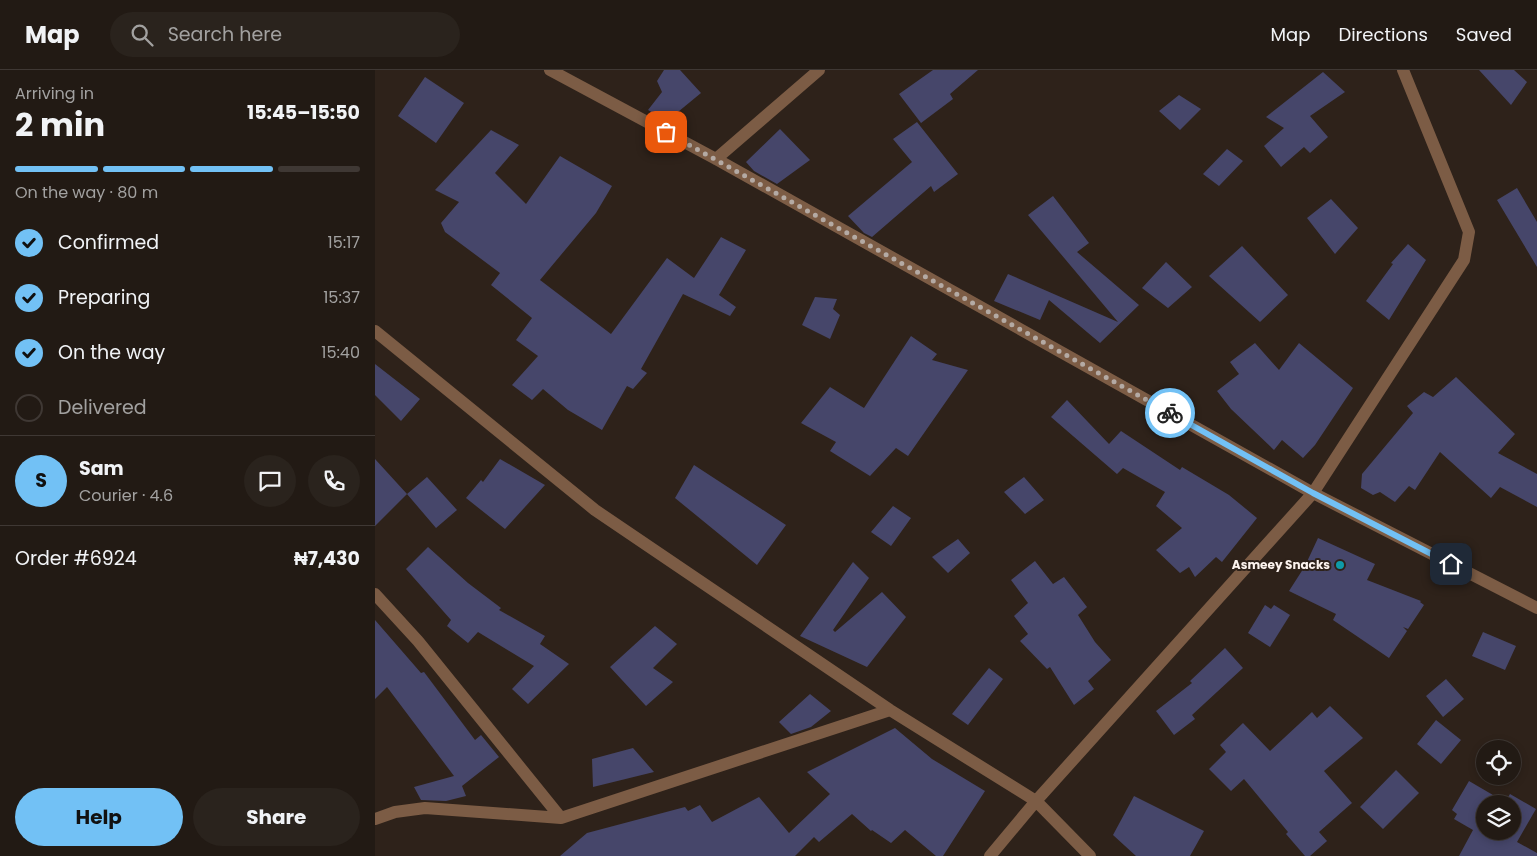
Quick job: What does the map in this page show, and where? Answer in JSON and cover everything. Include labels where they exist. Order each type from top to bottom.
[{"type":"street","points":[[550,70],[717,159],[1313,493],[1537,608]]},
{"type":"street","points":[[717,159],[819,70]]},
{"type":"street","points":[[990,856],[1036,801],[1313,493],[1464,260],[1469,232],[1403,70]]},
{"type":"street","points":[[375,331],[595,510],[890,710],[1036,801],[1091,856]]},
{"type":"street","points":[[375,594],[418,641],[561,818]]},
{"type":"street","points":[[375,818],[395,812],[425,808],[561,818],[890,710]]},
{"type":"building","points":[[664,70],[680,70],[701,93],[667,121],[648,110],[662,92],[657,81]]},
{"type":"building","points":[[933,70],[978,70],[950,94],[953,99],[921,123],[899,94]]},
{"type":"building","points":[[1479,70],[1514,70],[1527,82],[1511,105]]},
{"type":"building","points":[[1323,72],[1345,92],[1310,116],[1328,137],[1310,153],[1304,147],[1281,167],[1264,146],[1284,128],[1266,117]]},
{"type":"building","points":[[425,77],[464,103],[436,143],[398,116]]},
{"type":"building","points":[[1179,95],[1201,109],[1180,130],[1159,111]]},
{"type":"building","points":[[917,122],[958,174],[934,192],[931,186],[872,237],[864,233],[848,216],[912,162],[893,139]]},
{"type":"building","points":[[780,129],[810,160],[777,184],[754,171],[746,162]]},
{"type":"building","points":[[491,130],[519,145],[495,173],[526,204],[560,156],[612,186],[596,213],[540,280],[611,334],[667,258],[694,278],[721,237],[746,250],[719,295],[736,307],[730,316],[683,294],[641,369],[647,373],[633,389],[627,386],[602,430],[568,410],[543,389],[532,400],[512,385],[538,356],[516,340],[532,318],[491,285],[500,273],[445,232],[441,223],[459,202],[435,190]]},
{"type":"building","points":[[1227,149],[1243,161],[1219,186],[1203,174]]},
{"type":"building","points":[[1517,188],[1537,222],[1537,267],[1497,200]]},
{"type":"building","points":[[1053,196],[1089,243],[1077,252],[1139,305],[1100,343],[1049,300],[1040,320],[994,301],[1008,274],[1118,322],[1028,215]]},
{"type":"building","points":[[1331,199],[1358,228],[1335,254],[1307,218]]},
{"type":"building","points":[[1408,244],[1426,260],[1389,320],[1366,301],[1393,264],[1391,263]]},
{"type":"building","points":[[1242,246],[1288,295],[1260,322],[1209,276]]},
{"type":"building","points":[[1166,262],[1192,287],[1168,308],[1142,288]]},
{"type":"building","points":[[815,297],[837,299],[833,309],[840,315],[830,339],[802,325]]},
{"type":"building","points":[[911,336],[937,354],[932,360],[968,370],[908,456],[896,448],[870,476],[830,451],[836,442],[801,423],[830,387],[864,408]]},
{"type":"building","points":[[1255,343],[1279,370],[1299,343],[1353,388],[1315,445],[1303,458],[1282,440],[1274,450],[1231,409],[1217,391],[1239,374],[1230,362]]},
{"type":"building","points":[[375,364],[420,399],[401,421],[375,395]]},
{"type":"building","points":[[1456,377],[1515,434],[1498,453],[1537,474],[1537,507],[1500,487],[1491,498],[1440,452],[1415,490],[1409,486],[1395,502],[1380,492],[1373,495],[1361,488],[1362,474],[1413,413],[1407,406],[1424,392],[1433,397]]},
{"type":"building","points":[[1067,400],[1109,444],[1121,431],[1180,470],[1182,467],[1229,495],[1257,518],[1222,562],[1216,557],[1195,577],[1189,567],[1180,573],[1156,550],[1182,528],[1156,506],[1165,492],[1123,468],[1117,474],[1051,417]]},
{"type":"building","points":[[375,459],[407,494],[375,526]]},
{"type":"building","points":[[500,459],[545,485],[505,529],[466,498],[481,480],[483,482]]},
{"type":"building","points":[[694,465],[786,525],[757,565],[675,498]]},
{"type":"building","points":[[427,477],[457,510],[436,528],[407,494]]},
{"type":"building","points":[[1024,477],[1044,500],[1025,514],[1004,492]]},
{"type":"building","points":[[893,506],[911,518],[891,546],[871,532]]},
{"type":"building","points":[[1318,538],[1375,564],[1367,580],[1421,601],[1424,605],[1408,629],[1403,627],[1407,631],[1389,658],[1333,620],[1336,614],[1289,591],[1305,566]]},
{"type":"building","points":[[958,539],[970,553],[948,573],[932,557]]},
{"type":"building","points":[[428,547],[468,583],[501,608],[499,610],[545,636],[540,644],[569,664],[528,704],[512,689],[534,666],[478,632],[468,643],[447,626],[451,620],[406,569]]},
{"type":"building","points":[[1035,561],[1053,584],[1064,577],[1087,607],[1078,615],[1095,642],[1111,660],[1088,681],[1094,689],[1074,705],[1050,667],[1047,669],[1020,641],[1028,634],[1014,616],[1028,603],[1011,580]]},
{"type":"building","points":[[853,562],[869,578],[833,630],[835,632],[882,592],[906,617],[867,667],[800,636]]},
{"type":"building","points":[[1265,605],[1271,609],[1274,605],[1290,615],[1270,647],[1248,633]]},
{"type":"building","points":[[375,620],[421,673],[424,672],[475,740],[481,735],[499,757],[462,786],[466,796],[446,801],[421,800],[414,787],[454,776],[387,687],[375,699]]},
{"type":"building","points":[[655,626],[677,644],[653,668],[673,682],[646,706],[610,667]]},
{"type":"building","points":[[1483,632],[1516,646],[1505,670],[1472,656]]},
{"type":"building","points":[[1225,648],[1243,668],[1192,715],[1195,719],[1174,735],[1156,711],[1192,683],[1190,681]]},
{"type":"building","points":[[989,668],[1003,679],[968,725],[952,714]]},
{"type":"building","points":[[1446,679],[1464,699],[1443,717],[1426,696]]},
{"type":"building","points":[[810,694],[831,711],[811,727],[791,734],[779,722]]},
{"type":"building","points":[[1330,706],[1363,738],[1324,771],[1352,803],[1319,832],[1327,841],[1310,856],[1305,856],[1286,834],[1288,832],[1244,779],[1231,791],[1209,769],[1226,752],[1220,745],[1243,723],[1270,751],[1312,712],[1317,718]]},
{"type":"building","points":[[1436,720],[1461,740],[1441,764],[1417,744]]},
{"type":"building","points":[[895,728],[932,759],[985,791],[943,856],[936,856],[905,830],[891,843],[871,831],[852,814],[819,842],[814,837],[795,856],[560,856],[587,833],[685,807],[688,811],[700,805],[712,822],[759,797],[789,833],[830,794],[807,772]]},
{"type":"building","points":[[633,748],[654,772],[593,787],[592,759]]},
{"type":"building","points":[[1396,770],[1419,793],[1383,829],[1360,807]]},
{"type":"building","points":[[1469,781],[1493,795],[1476,795],[1476,840],[1518,840],[1517,842],[1537,853],[1537,856],[1459,856],[1473,830],[1454,819],[1457,814],[1452,810]]},
{"type":"building","points":[[1134,796],[1204,831],[1190,856],[1136,856],[1113,835]]},
{"type":"building","points":[[1521,800],[1536,809],[1521,835]]},
{"type":"way so far","points":[[666,132],[1170,413]]},
{"type":"place","name":"Asmeey Snacks","points":[[1340,565]]},
{"type":"route","points":[[1170,413],[1313,493],[1451,564]]}]
